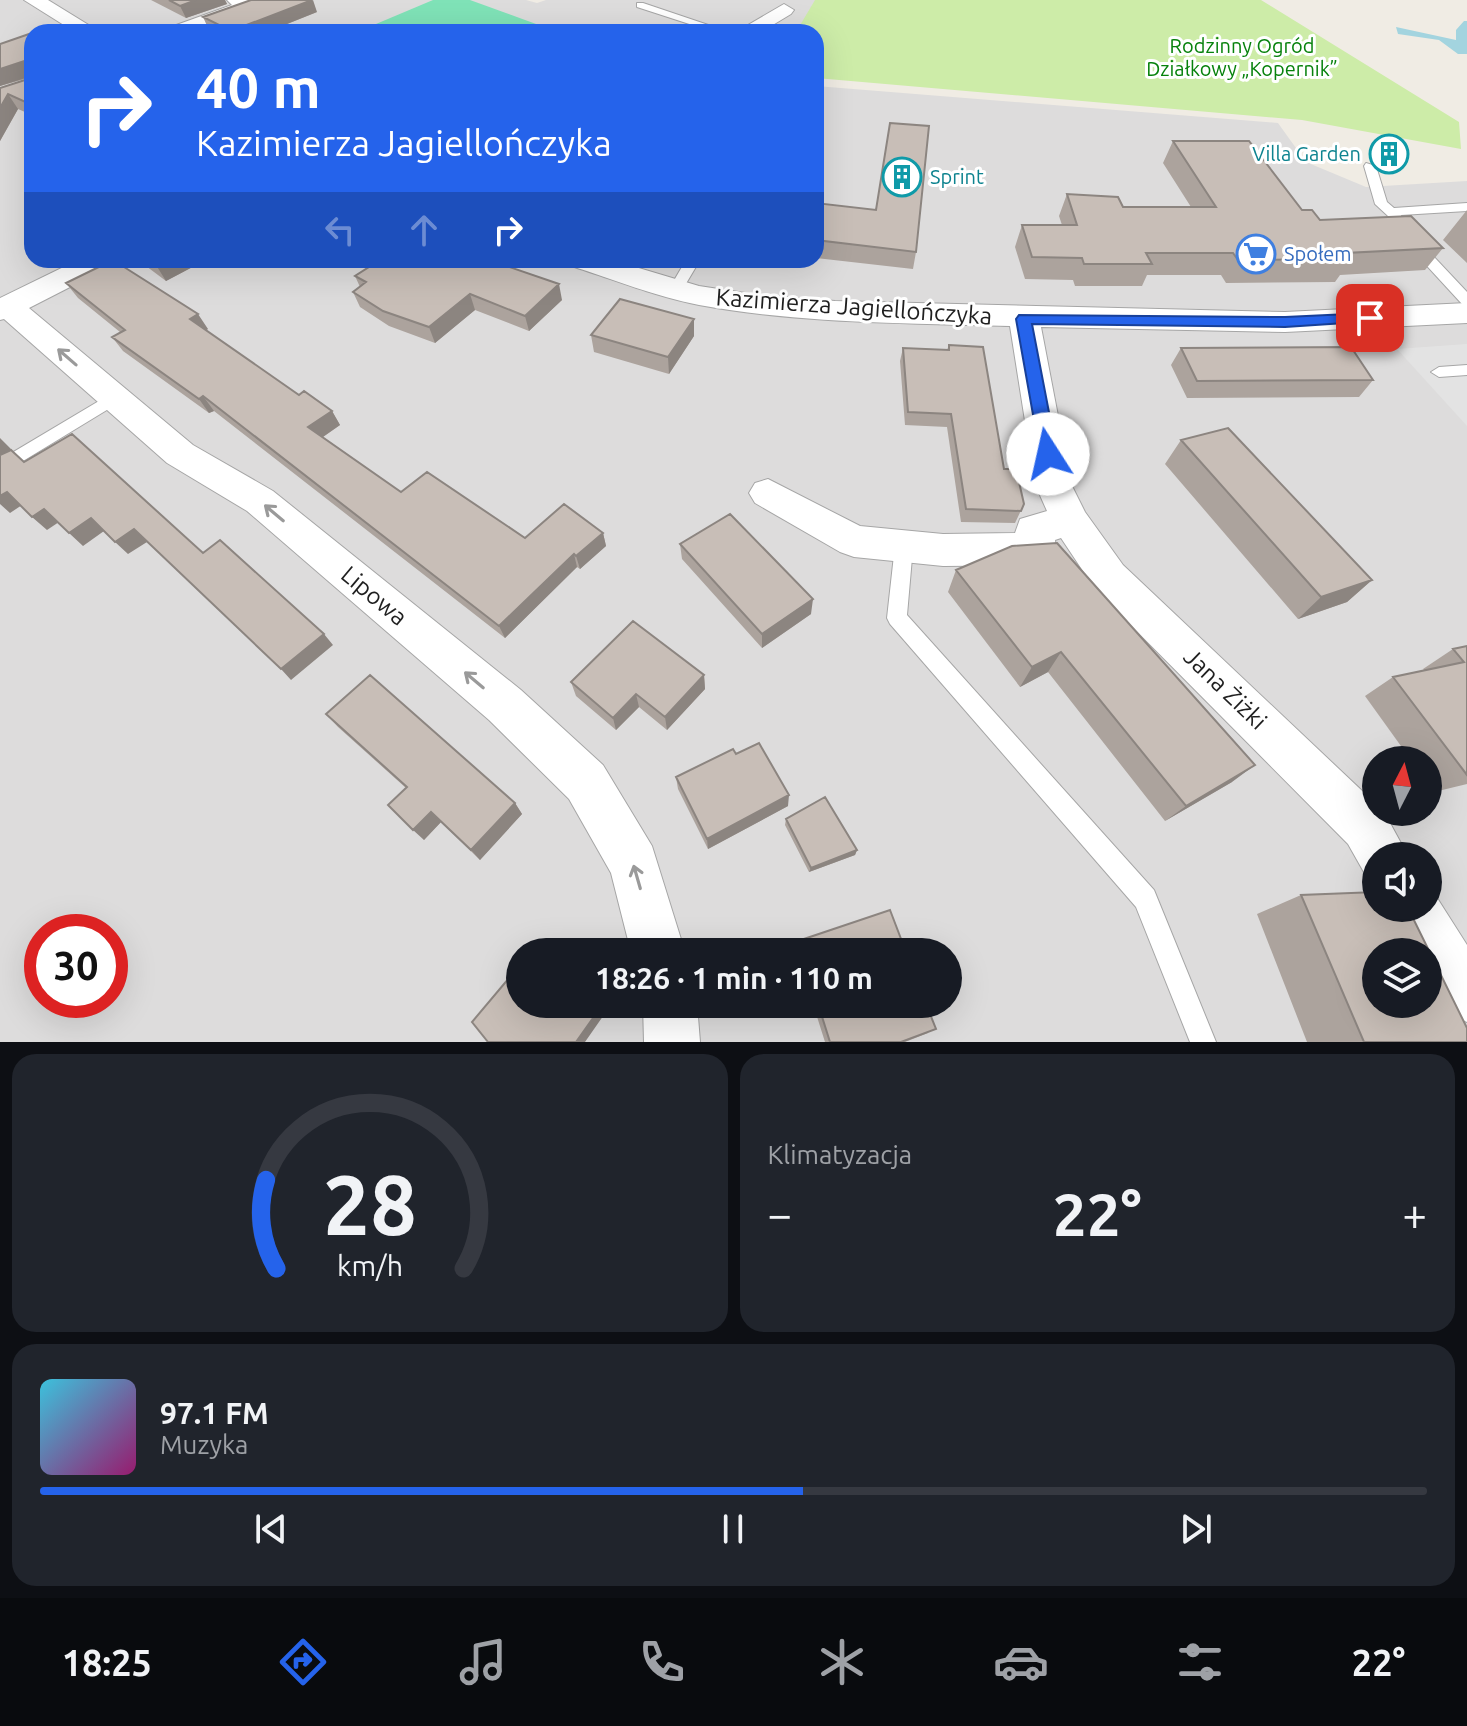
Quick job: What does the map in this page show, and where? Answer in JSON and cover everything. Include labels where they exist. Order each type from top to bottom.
[{"type":"street","points":[[34,0],[76,24]]},
{"type":"street","points":[[197,24],[248,6],[237,0]]},
{"type":"street","points":[[760,24],[784,10]]},
{"type":"street","points":[[4,308],[85,268]]},
{"type":"street","name":"Kazimierza Jagiellończyka","points":[[607,268],[676,289],[758,305],[1024,319],[1285,322],[1467,313]]},
{"type":"street","name":"Lipowa","points":[[4,308],[180,454],[260,501],[505,705],[586,782],[634,864],[654,938]]},
{"type":"street","name":"Jana Żiżki","points":[[1024,319],[1053,484],[1070,521],[1109,577],[1365,827],[1374,842]]},
{"type":"street","points":[[768,493],[854,541],[943,550],[1037,549],[1034,530],[1070,521]]},
{"type":"street","points":[[1423,922],[1467,995]]},
{"type":"street","points":[[671,1018],[672,1042]]},
{"type":"lane","points":[[640,5],[699,24]]},
{"type":"lane","points":[[1370,166],[1381,204],[1394,214],[1398,226],[1467,301]]},
{"type":"lane","points":[[1394,214],[1400,209],[1467,207]]},
{"type":"lane","points":[[676,289],[688,268]]},
{"type":"lane","points":[[1439,372],[1467,370]]},
{"type":"lane","points":[[0,468],[114,398]]},
{"type":"lane","points":[[904,546],[897,618],[1145,899],[1203,1042]]},
{"type":"shaded area","points":[[0,0],[526,0],[537,3],[546,0],[817,0],[802,24],[24,24],[24,268],[824,268],[824,87],[1278,123],[1306,162],[1366,187],[1467,181],[1467,1042],[0,1042]]},
{"type":"shaded area","points":[[1467,344],[1467,426],[1397,349]]},
{"type":"green space","points":[[433,0],[470,0],[536,24],[376,24]]},
{"type":"green space","name":"Rodzinny Ogród Działkowy „Kopernik”","points":[[815,0],[1261,0],[1459,122],[1461,149],[1302,120],[824,79],[824,24],[801,24]]},
{"type":"water","points":[[1467,21],[1467,54],[1458,54],[1439,40],[1398,34],[1396,27],[1456,40],[1456,30]]},
{"type":"building","points":[[169,0],[196,0],[180,6]]},
{"type":"building","points":[[251,0],[312,0],[249,24],[217,24],[203,17]]},
{"type":"building","points":[[24,36],[24,61],[0,69],[0,44]]},
{"type":"building","points":[[24,80],[24,101],[8,94],[0,108],[0,88]]},
{"type":"building","name":"Sprint","points":[[890,123],[929,126],[916,252],[824,241],[824,204],[876,210]]},
{"type":"building","points":[[1173,141],[1249,141],[1302,210],[1312,210],[1320,220],[1411,216],[1443,248],[1346,253],[1351,259],[1238,260],[1233,253],[1146,253],[1152,264],[1084,264],[1082,258],[1032,257],[1022,225],[1077,225],[1067,194],[1118,197],[1123,207],[1216,207]]},
{"type":"building","points":[[97,268],[126,268],[198,314],[190,319],[299,395],[304,391],[332,411],[308,427],[401,492],[427,472],[525,538],[564,504],[603,533],[576,556],[574,554],[499,626],[203,396],[199,399],[112,337],[125,330],[66,283]]},
{"type":"building","points":[[368,268],[512,268],[559,284],[525,316],[470,294],[429,327],[383,311],[353,292],[366,282],[355,276]]},
{"type":"building","points":[[620,299],[694,319],[668,357],[591,335]]},
{"type":"building","points":[[949,345],[983,347],[1004,469],[1016,469],[1024,504],[1021,511],[966,509],[951,414],[908,412],[903,348],[949,350]]},
{"type":"building","points":[[1351,347],[1373,380],[1197,381],[1181,348]]},
{"type":"building","points":[[1228,428],[1372,580],[1321,597],[1181,440]]},
{"type":"building","points":[[72,434],[203,553],[220,540],[324,634],[281,669],[134,529],[115,542],[91,518],[69,533],[44,509],[32,517],[7,492],[0,496],[0,455],[11,450],[24,462]]},
{"type":"building","points":[[730,514],[813,599],[762,634],[680,544]]},
{"type":"building","points":[[1057,543],[1255,765],[1186,806],[1061,652],[1032,667],[956,570],[1012,546]]},
{"type":"building","points":[[633,621],[704,675],[665,717],[636,694],[613,718],[571,682]]},
{"type":"building","points":[[1467,646],[1467,775],[1393,677],[1464,662],[1453,649]]},
{"type":"building","points":[[370,675],[515,803],[471,850],[431,812],[413,830],[388,805],[407,787],[326,714]]},
{"type":"building","points":[[759,743],[789,795],[707,839],[676,777],[733,749],[736,754]]},
{"type":"building","points":[[825,797],[857,850],[811,868],[786,819]]},
{"type":"building","points":[[1362,893],[1362,922],[1415,922],[1423,938],[1362,938],[1362,1018],[1442,1018],[1442,977],[1467,1028],[1467,1042],[1364,1042],[1301,895]]},
{"type":"building","points":[[890,910],[901,938],[807,938]]},
{"type":"building","points":[[506,982],[506,1018],[593,1018],[576,1042],[488,1042],[472,1022]]},
{"type":"building","points":[[822,1018],[932,1018],[936,1029],[901,1042],[830,1042]]},
{"type":"place","name":"Villa Garden","points":[[1389,154]]},
{"type":"place","name":"Sprint","points":[[902,177]]},
{"type":"place","name":"Społem","points":[[1256,254]]},
{"type":"route","points":[[1048,454],[1024,319],[1285,322],[1370,318]]}]
